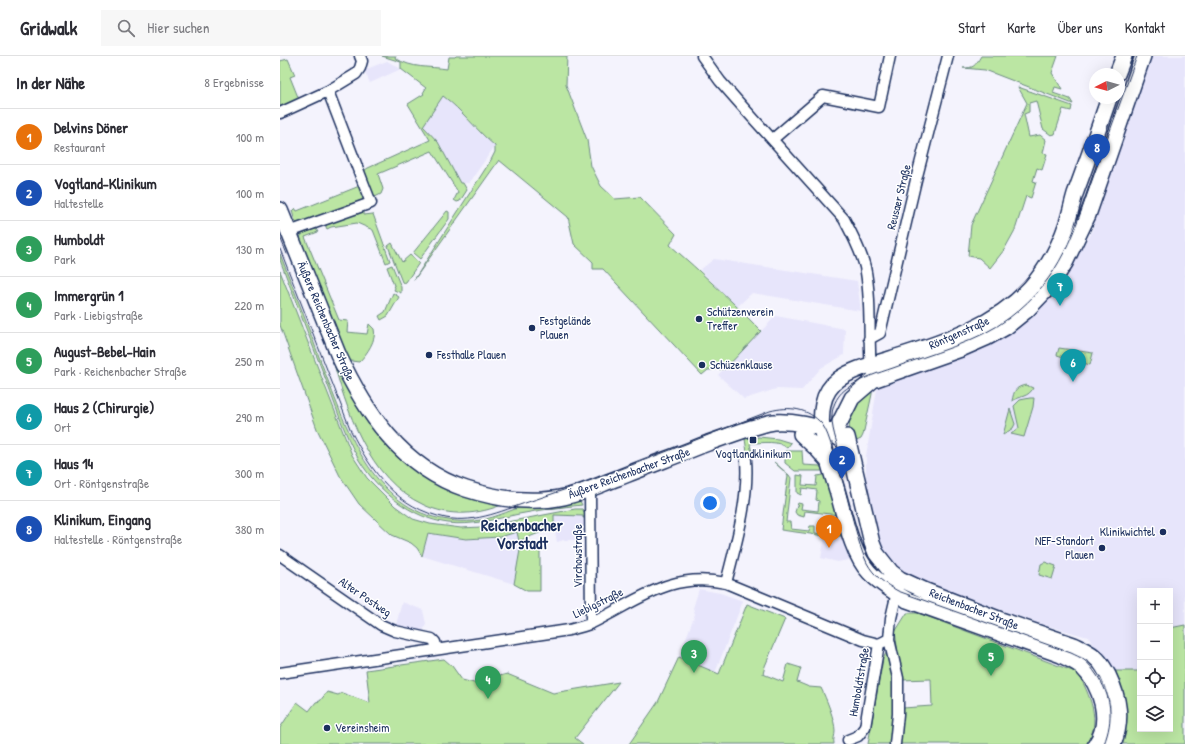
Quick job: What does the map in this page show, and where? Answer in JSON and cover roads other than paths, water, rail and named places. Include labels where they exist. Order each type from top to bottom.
[{"type":"street","points":[[280,113],[328,91],[356,74],[362,61],[360,56]]},
{"type":"street","points":[[773,139],[823,96],[879,107],[890,56]]},
{"type":"street","name":"Reusaer Straße","points":[[869,339],[880,333],[948,56]]},
{"type":"street","points":[[1119,68],[1124,56]]},
{"type":"street","name":"Röntgenstraße","points":[[829,463],[823,403],[832,386],[837,381],[849,374],[872,372],[961,349],[986,338],[1006,326],[1026,310],[1050,286],[1065,263],[1088,215],[1143,56]]},
{"type":"street","points":[[704,57],[724,86],[844,219],[852,234],[865,267],[869,302],[869,339],[872,372]]},
{"type":"street","points":[[289,232],[371,203],[328,91]]},
{"type":"street","name":"Röntgenstraße","points":[[826,434],[844,415],[852,398],[872,372],[910,353],[968,331],[1001,313],[1030,288],[1046,268],[1059,244],[1107,104]]},
{"type":"street","name":"Äußere Reichenbacher Straße","points":[[280,210],[338,354],[347,374],[369,412],[393,443],[412,460],[431,473],[456,486],[501,498],[523,500],[564,497],[732,434],[753,428],[778,430],[802,429],[826,434],[849,447]]},
{"type":"street","points":[[823,403],[802,429],[829,463]]},
{"type":"street","points":[[844,415],[849,447]]},
{"type":"street","name":"Reichenbacher Straße","points":[[849,447],[872,543],[876,553],[885,564],[907,600],[1061,655],[1079,665],[1090,675],[1102,702],[1104,717],[1102,731],[1096,744]]},
{"type":"street","points":[[726,583],[746,492],[746,460]]},
{"type":"street","name":"Reichenbacher Straße","points":[[829,463],[849,532],[861,561],[868,571],[899,586],[926,591],[1001,620],[1074,644],[1086,651],[1098,660],[1116,691],[1119,717],[1117,732],[1113,744]]},
{"type":"street","name":"Virchowstraße","points":[[590,488],[591,623]]},
{"type":"street","name":"Alter Postweg","points":[[280,555],[381,625],[395,631],[432,640],[435,642],[436,649]]},
{"type":"street","name":"Liebigstraße","points":[[280,673],[569,630],[591,623],[637,598],[662,587],[680,582],[696,580],[711,580],[726,583],[862,640],[879,644]]},
{"type":"street","points":[[895,744],[898,714],[898,678],[890,642],[891,618],[899,586]]},
{"type":"street","points":[[879,644],[890,642]]},
{"type":"street","name":"Humboldtstraße","points":[[848,740],[858,736],[864,727],[879,644]]},
{"type":"tram line","points":[[839,452],[833,429],[832,411],[835,402],[844,390],[870,376],[953,347],[983,334],[1009,318],[1042,286],[1054,270],[1064,252],[1080,215],[1137,56]]},
{"type":"tram line","points":[[280,237],[287,254]]},
{"type":"tram line","points":[[280,249],[351,431],[377,474],[400,497],[413,506],[446,518],[468,519],[491,515],[594,479],[770,411],[777,409],[791,409],[804,412],[817,419],[827,432],[836,457],[861,547],[867,563],[876,576],[898,591],[1071,653],[1086,661],[1101,682],[1110,708],[1109,726],[1104,744]]},
{"type":"place","name":"Klinikum, Eingang","points":[[1097,167]]},
{"type":"place","name":"Haus 14","points":[[1060,306]]},
{"type":"place","name":"Schützenverein Treffer","points":[[699,319]]},
{"type":"place","name":"Festgelände Plauen","points":[[532,328]]},
{"type":"place","name":"Festhalle Plauen","points":[[429,355]]},
{"type":"place","name":"Schüzenklause","points":[[702,365]]},
{"type":"place","name":"Haus 2 (Chirurgie)","points":[[1073,382]]},
{"type":"place","name":"Vogtlandklinikum","points":[[753,440]]},
{"type":"place","name":"Vogtland-Klinikum","points":[[842,479]]},
{"type":"place","name":"Klinikwichtel","points":[[1163,532]]},
{"type":"place","name":"Delvins Döner","points":[[829,548]]},
{"type":"place","name":"NEF-Standort Plauen","points":[[1102,548]]},
{"type":"place","name":"Humboldt","points":[[694,673]]},
{"type":"place","name":"August-Bebel-Hain","points":[[991,676]]},
{"type":"place","name":"Immergrün 1","points":[[488,699]]},
{"type":"place","name":"Vereinsheim","points":[[327,728]]},
{"type":"district","name":"Reichenbacher Vorstadt","points":[[522,534]]}]
